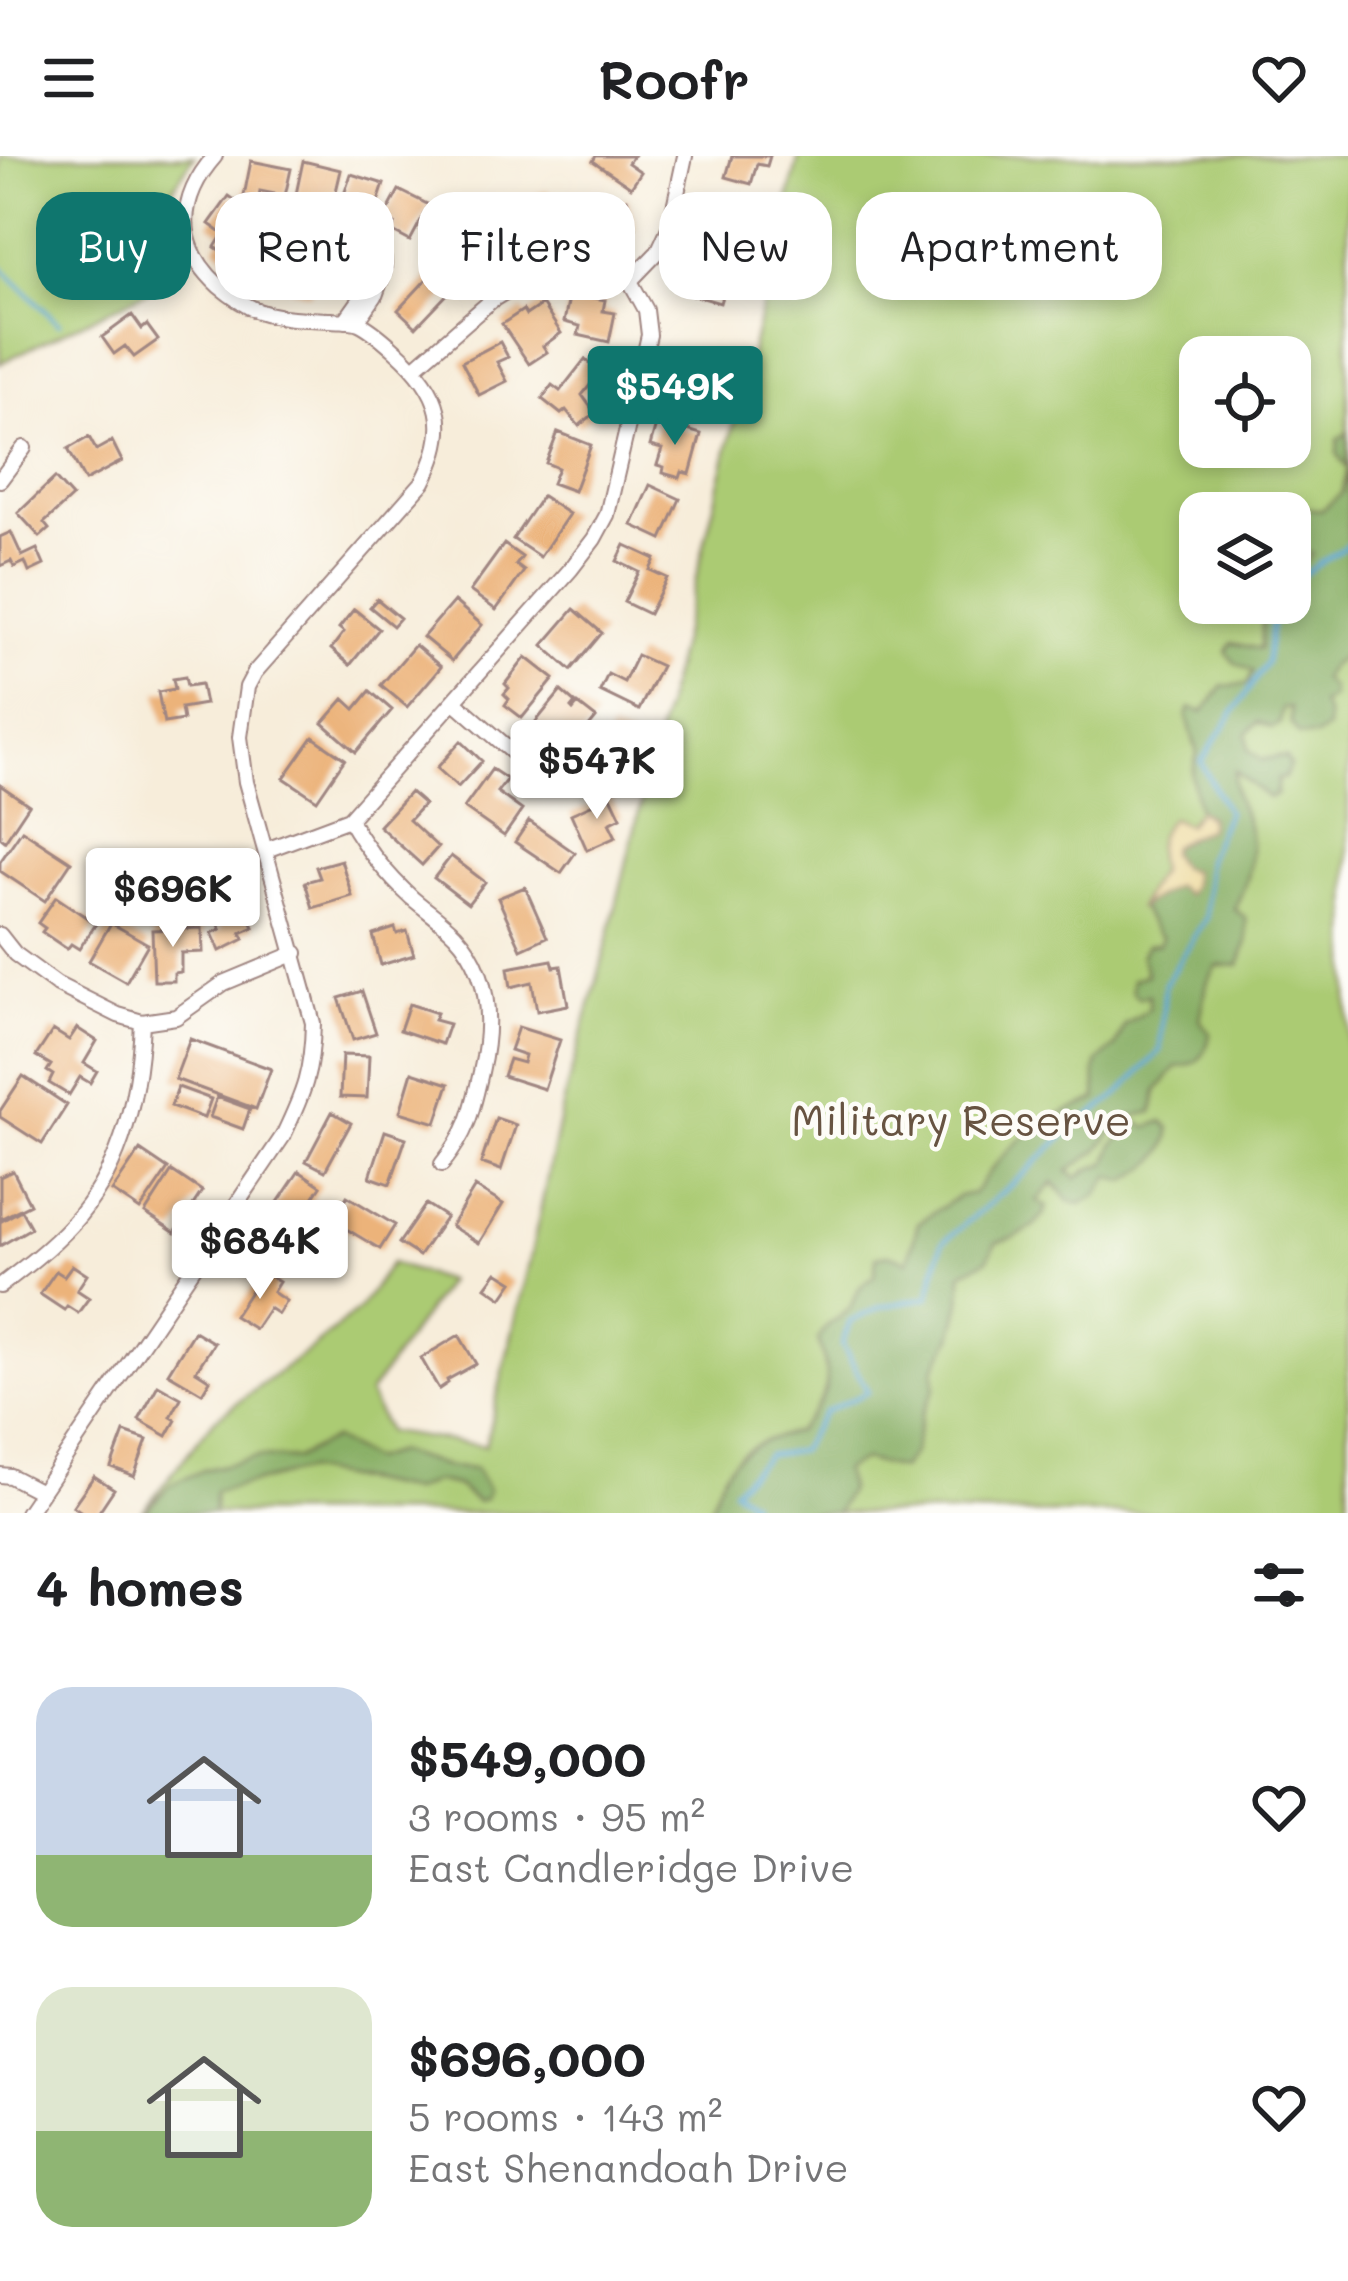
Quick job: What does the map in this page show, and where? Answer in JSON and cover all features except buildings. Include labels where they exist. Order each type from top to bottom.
[{"type":"street","points":[[27,1513],[283,1136],[304,1091],[313,1023],[246,782],[240,737],[248,687],[255,672],[423,482],[438,454],[440,420],[431,391],[415,368],[351,321],[261,312],[239,302],[209,276],[191,248],[186,212],[190,192],[215,156]]},
{"type":"street","points":[[635,276],[658,252],[670,226],[686,156]]},
{"type":"street","points":[[266,850],[350,819],[594,539],[608,515],[649,335],[646,310],[635,290]]},
{"type":"street","points":[[351,321],[371,300]]},
{"type":"street","points":[[415,368],[492,300]]},
{"type":"street","points":[[0,480],[24,448]]},
{"type":"street","points":[[455,702],[546,781]]},
{"type":"street","points":[[350,819],[366,848],[468,951],[487,999],[485,1052],[468,1125],[442,1164]]},
{"type":"street","points":[[0,935],[15,954],[56,984],[142,1022],[176,1017],[224,983],[296,953]]},
{"type":"street","points":[[0,1286],[71,1226],[104,1176],[135,1099],[142,1022]]},
{"type":"street","points":[[0,1475],[39,1491]]},
{"type":"green space","points":[[0,156],[194,156],[171,192],[36,192],[36,300],[129,300],[0,363]]},
{"type":"green space","name":"Military Reserve","points":[[799,156],[1348,156],[1348,1513],[214,1513],[213,1492],[306,1470],[412,1491],[435,1481],[457,1486],[471,1497],[475,1469],[447,1467],[397,1452],[371,1460],[333,1439],[294,1459],[258,1457],[170,1485],[141,1513],[215,1419],[359,1309],[391,1263],[447,1281],[369,1394],[387,1432],[485,1446],[563,1102],[604,955],[764,300],[832,300],[832,192],[790,192]]},
{"type":"green space","points":[[1348,433],[1348,469],[1337,453],[1338,439]]},
{"type":"green space","points":[[1348,469],[1348,653],[1322,679],[1332,697],[1321,704],[1327,729],[1316,737],[1299,735],[1291,724],[1290,708],[1282,709],[1280,723],[1272,728],[1258,722],[1247,733],[1249,750],[1262,760],[1286,758],[1290,766],[1284,778],[1278,779],[1276,795],[1268,798],[1235,771],[1235,791],[1251,845],[1248,874],[1234,909],[1246,918],[1247,942],[1239,965],[1217,966],[1207,983],[1200,1020],[1210,1034],[1206,1048],[1201,1058],[1177,1067],[1157,1091],[1153,1112],[1124,1118],[1097,1151],[1068,1171],[1077,1178],[1107,1163],[1113,1145],[1134,1121],[1148,1127],[1163,1121],[1170,1128],[1162,1153],[1126,1181],[1110,1176],[1096,1196],[1080,1204],[1069,1201],[1054,1182],[1037,1201],[1047,1207],[1033,1226],[996,1243],[987,1260],[962,1273],[952,1337],[934,1369],[935,1388],[922,1413],[913,1453],[901,1469],[863,1460],[843,1470],[849,1489],[836,1513],[709,1513],[728,1467],[749,1448],[796,1432],[821,1399],[827,1381],[818,1339],[849,1309],[862,1285],[875,1276],[876,1257],[888,1254],[908,1261],[918,1223],[959,1196],[974,1193],[1028,1134],[1057,1115],[1097,1099],[1098,1062],[1115,1047],[1125,1025],[1149,1009],[1149,995],[1138,998],[1132,991],[1133,979],[1147,975],[1141,955],[1147,945],[1159,944],[1162,938],[1139,907],[1175,886],[1185,894],[1171,846],[1187,839],[1209,818],[1198,810],[1192,776],[1197,753],[1187,716],[1190,708],[1203,712],[1223,686],[1248,684],[1253,671],[1226,652],[1232,643],[1260,649],[1262,624],[1311,624],[1311,509],[1322,510],[1341,494]]},
{"type":"green space","points":[[333,1439],[371,1460],[397,1452],[447,1467],[475,1469],[488,1490],[485,1499],[477,1502],[457,1486],[435,1481],[412,1491],[306,1470],[214,1492],[214,1513],[144,1513],[170,1485],[204,1470],[258,1457],[294,1459]]},
{"type":"sand","points":[[1198,810],[1209,818],[1209,828],[1171,846],[1170,854],[1181,868],[1192,871],[1186,895],[1175,886],[1139,907],[1159,872],[1161,830],[1171,818],[1187,825]]},
{"type":"waterway","points":[[0,266],[59,324]]},
{"type":"waterway","points":[[1311,569],[1348,545]]},
{"type":"waterway","points":[[739,1513],[751,1501],[733,1489],[767,1455],[799,1451],[824,1412],[868,1392],[842,1344],[850,1322],[880,1307],[929,1297],[942,1243],[1071,1129],[1115,1098],[1160,1051],[1165,984],[1206,918],[1207,859],[1227,812],[1201,762],[1266,664],[1272,624]]}]
